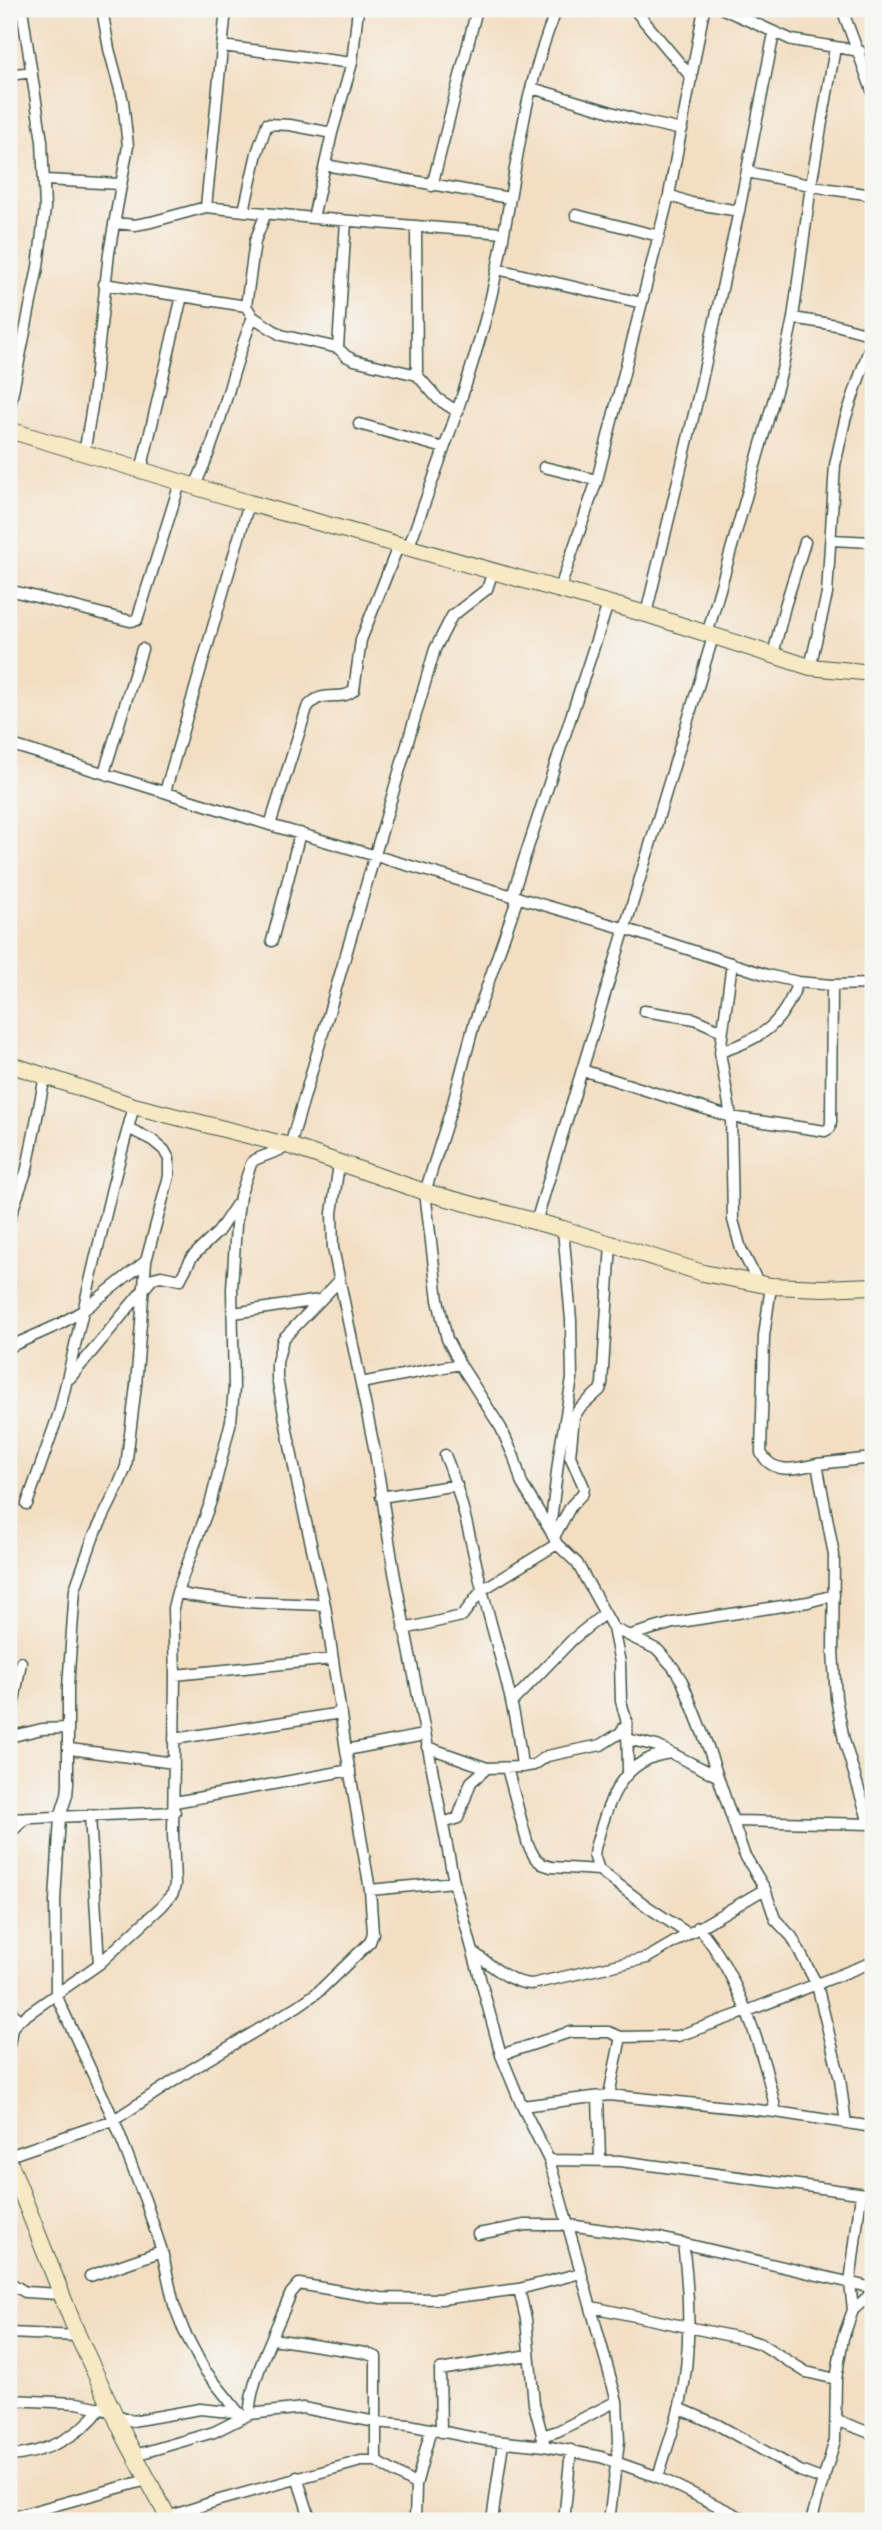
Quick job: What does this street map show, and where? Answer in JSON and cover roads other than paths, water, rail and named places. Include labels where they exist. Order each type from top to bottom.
[{"type":"street","points":[[9,411],[38,267],[46,180],[22,9]]},
{"type":"street","points":[[84,454],[92,406],[104,284],[128,146],[123,101],[102,9]]},
{"type":"street","points":[[206,207],[226,9]]},
{"type":"street","points":[[313,218],[332,133],[352,63],[358,9]]},
{"type":"street","points":[[432,186],[477,9]]},
{"type":"street","points":[[270,825],[307,708],[320,696],[349,694],[354,690],[364,631],[404,545],[458,412],[488,310],[542,46],[557,9]]},
{"type":"street","points":[[634,9],[691,78]]},
{"type":"street","points":[[559,591],[597,480],[659,236],[704,9]]},
{"type":"street","points":[[723,9],[792,40],[859,51]]},
{"type":"street","points":[[842,9],[873,93]]},
{"type":"street","points":[[646,614],[699,393],[774,33]]},
{"type":"street","points":[[222,46],[352,63]]},
{"type":"street","points":[[536,1222],[710,636],[782,370],[793,318],[811,185],[835,48]]},
{"type":"street","points":[[9,75],[32,72]]},
{"type":"street","points":[[532,88],[641,121],[682,130]]},
{"type":"street","points":[[244,211],[257,153],[267,124],[290,125],[332,133]]},
{"type":"street","points":[[325,165],[509,198]]},
{"type":"street","points":[[747,172],[873,195]]},
{"type":"street","points":[[46,180],[120,184]]},
{"type":"street","points":[[669,195],[691,203],[739,211]]},
{"type":"street","points":[[114,223],[135,225],[206,207],[504,233]]},
{"type":"street","points":[[266,213],[255,241],[246,306],[253,317],[281,335],[338,348],[354,360],[417,375],[438,399],[458,412]]},
{"type":"street","points":[[576,215],[659,236]]},
{"type":"street","points":[[338,348],[346,220]]},
{"type":"street","points":[[416,226],[417,375]]},
{"type":"street","points":[[497,269],[642,303]]},
{"type":"street","points":[[104,284],[246,306]]},
{"type":"street","points":[[141,471],[182,296]]},
{"type":"street","points":[[9,590],[130,621],[137,620],[187,485],[208,457],[237,356],[253,317]]},
{"type":"street","points":[[793,318],[836,324],[873,336],[845,420],[835,465],[827,594],[810,667]]},
{"type":"street","points":[[359,424],[444,448]]},
{"type":"street","points":[[9,430],[249,503],[646,614],[810,667],[873,673]]},
{"type":"street","points":[[544,467],[597,480]]},
{"type":"street","points":[[165,792],[249,503]]},
{"type":"street","points":[[831,540],[873,542]]},
{"type":"street","points":[[773,655],[805,541]]},
{"type":"street","points":[[290,1146],[435,649],[452,616],[487,589],[493,572]]},
{"type":"street","points":[[608,604],[474,1024],[425,1192],[438,1300],[447,1339],[501,1428],[522,1484],[553,1537],[577,1563],[613,1628],[620,1663],[621,1701],[627,1723],[628,1770]]},
{"type":"street","points":[[104,773],[142,649]]},
{"type":"street","points":[[9,744],[270,825],[625,929],[767,975],[798,982],[832,985],[873,984]]},
{"type":"street","points":[[272,941],[299,832]]},
{"type":"street","points":[[732,963],[720,1052],[731,1117],[733,1220],[741,1249],[765,1285],[761,1453],[772,1466],[798,1468],[873,1458]]},
{"type":"street","points":[[720,1052],[765,1034],[781,1018],[798,982]]},
{"type":"street","points":[[582,1070],[731,1117],[820,1131],[830,1128],[832,985]]},
{"type":"street","points":[[645,1011],[695,1019],[722,1031]]},
{"type":"street","points":[[9,1064],[134,1107],[290,1146],[425,1192],[563,1229],[703,1273],[765,1285],[823,1288],[873,1286]]},
{"type":"street","points":[[9,1220],[27,1169],[45,1076]]},
{"type":"street","points":[[27,1504],[52,1437],[111,1188],[134,1107]]},
{"type":"street","points":[[128,1128],[152,1140],[163,1150],[169,1159],[169,1176],[146,1261],[135,1397],[126,1467],[93,1538],[75,1589],[67,1728],[70,1749],[67,1795],[60,1816],[55,1901],[56,1995],[114,2120],[162,2251],[174,2305],[191,2346],[204,2369],[244,2415]]},
{"type":"street","points":[[13,2027],[99,1964],[162,1906],[176,1885],[173,1834],[175,1675],[172,1623],[177,1592],[211,1501],[230,1421],[234,1379],[233,1254],[240,1196],[254,1160],[290,1146]]},
{"type":"street","points":[[339,1164],[332,1213],[333,1248],[361,1383],[404,1629],[454,1882],[501,2055],[522,2106],[549,2160],[617,2401],[619,2424],[609,2521]]},
{"type":"street","points":[[66,1382],[144,1286],[157,1276],[180,1280],[192,1257],[218,1232],[240,1196]]},
{"type":"street","points":[[553,1537],[559,1455],[572,1379],[571,1320],[563,1229]]},
{"type":"street","points":[[404,1629],[463,1616],[482,1590],[553,1537],[571,1506],[583,1493],[584,1487],[570,1457],[574,1417],[600,1390],[602,1384],[611,1244]]},
{"type":"street","points":[[9,1348],[84,1310],[146,1261]]},
{"type":"street","points":[[339,1281],[283,1339],[276,1362],[285,1425],[325,1605],[370,1890],[373,1933],[370,1942],[318,1992],[298,2006],[192,2069],[114,2120],[9,2162],[108,2411],[169,2519],[297,2477],[362,2460],[376,2461],[416,2485]]},
{"type":"street","points":[[234,1313],[319,1300]]},
{"type":"street","points":[[361,1383],[460,1364]]},
{"type":"street","points":[[445,1455],[457,1485],[512,1702],[522,1767]]},
{"type":"street","points":[[733,1821],[871,1824],[844,1740],[835,1698],[832,1651],[833,1547],[817,1464]]},
{"type":"street","points":[[381,1497],[457,1485]]},
{"type":"street","points":[[177,1592],[243,1602],[325,1605]]},
{"type":"street","points":[[631,1635],[673,1623],[808,1602],[834,1595]]},
{"type":"street","points":[[512,1702],[573,1639],[605,1614]]},
{"type":"street","points":[[613,1628],[658,1650],[674,1667],[697,1717],[748,1864],[765,1889],[775,1919],[792,1937],[817,1985],[840,2079],[846,2124]]},
{"type":"street","points":[[175,1675],[333,1660]]},
{"type":"street","points":[[9,1730],[21,1662]]},
{"type":"street","points":[[174,1739],[341,1713]]},
{"type":"street","points":[[427,1747],[487,1768],[522,1767],[534,1765],[547,1756],[601,1745],[620,1733],[627,1723]]},
{"type":"street","points":[[9,1737],[67,1728]]},
{"type":"street","points":[[346,1750],[424,1734]]},
{"type":"street","points":[[627,1738],[657,1746],[717,1776]]},
{"type":"street","points":[[70,1749],[174,1763]]},
{"type":"street","points":[[671,1753],[650,1758],[628,1770],[612,1796],[594,1855],[599,1870],[648,1908],[687,1933]]},
{"type":"street","points":[[443,1823],[458,1818],[471,1782],[487,1768]]},
{"type":"street","points":[[507,1768],[528,1845],[535,1858],[551,1867],[599,1870]]},
{"type":"street","points":[[9,1819],[175,1807],[350,1770]]},
{"type":"street","points":[[90,1815],[99,1964]]},
{"type":"street","points":[[9,1834],[26,1818]]},
{"type":"street","points":[[370,1890],[454,1882]]},
{"type":"street","points":[[473,1952],[510,1977],[532,1984],[647,1958],[765,1889]]},
{"type":"street","points":[[698,1927],[718,1952],[746,2012],[764,2060],[776,2112]]},
{"type":"street","points":[[501,2055],[570,2032],[609,2032],[621,2037],[678,2036],[873,1962]]},
{"type":"street","points":[[9,2007],[13,2027],[9,2045]]},
{"type":"street","points":[[600,2159],[603,2096],[621,2037]]},
{"type":"street","points":[[522,2106],[603,2096],[776,2112],[873,2127]]},
{"type":"street","points":[[549,2160],[600,2159],[873,2195]]},
{"type":"street","points":[[853,2310],[850,2283],[861,2194]]},
{"type":"street","points":[[478,2234],[525,2225],[569,2225],[683,2243],[873,2290],[853,2310],[843,2338],[836,2379],[835,2440],[811,2521]]},
{"type":"street","points":[[657,2477],[679,2408],[686,2370],[689,2326],[683,2243]]},
{"type":"street","points":[[89,2276],[162,2251]]},
{"type":"street","points":[[135,2455],[214,2432],[244,2415],[291,2293],[299,2284],[398,2300],[441,2299],[519,2289],[581,2273]]},
{"type":"street","points":[[9,2282],[25,2292],[60,2294]]},
{"type":"street","points":[[519,2289],[526,2319],[534,2404],[544,2441]]},
{"type":"street","points":[[592,2307],[689,2326],[761,2344],[806,2372],[836,2379]]},
{"type":"street","points":[[9,2333],[78,2336]]},
{"type":"street","points":[[273,2339],[374,2355],[377,2363],[376,2461]]},
{"type":"street","points":[[415,2521],[416,2485],[436,2430],[440,2370],[528,2355]]},
{"type":"street","points":[[9,2400],[76,2403],[138,2421],[162,2414],[200,2409],[244,2415],[303,2408],[503,2442],[544,2441],[657,2477],[749,2521]]},
{"type":"street","points":[[544,2441],[617,2401]]},
{"type":"street","points":[[679,2408],[718,2425],[800,2470],[824,2480]]},
{"type":"street","points":[[9,2456],[36,2453],[108,2411]]},
{"type":"street","points":[[836,2420],[873,2434]]},
{"type":"street","points":[[483,2521],[492,2521],[503,2442]]},
{"type":"street","points":[[564,2521],[571,2450]]},
{"type":"street","points":[[297,2477],[311,2521]]},
{"type":"street","points":[[9,2518],[147,2480]]}]
